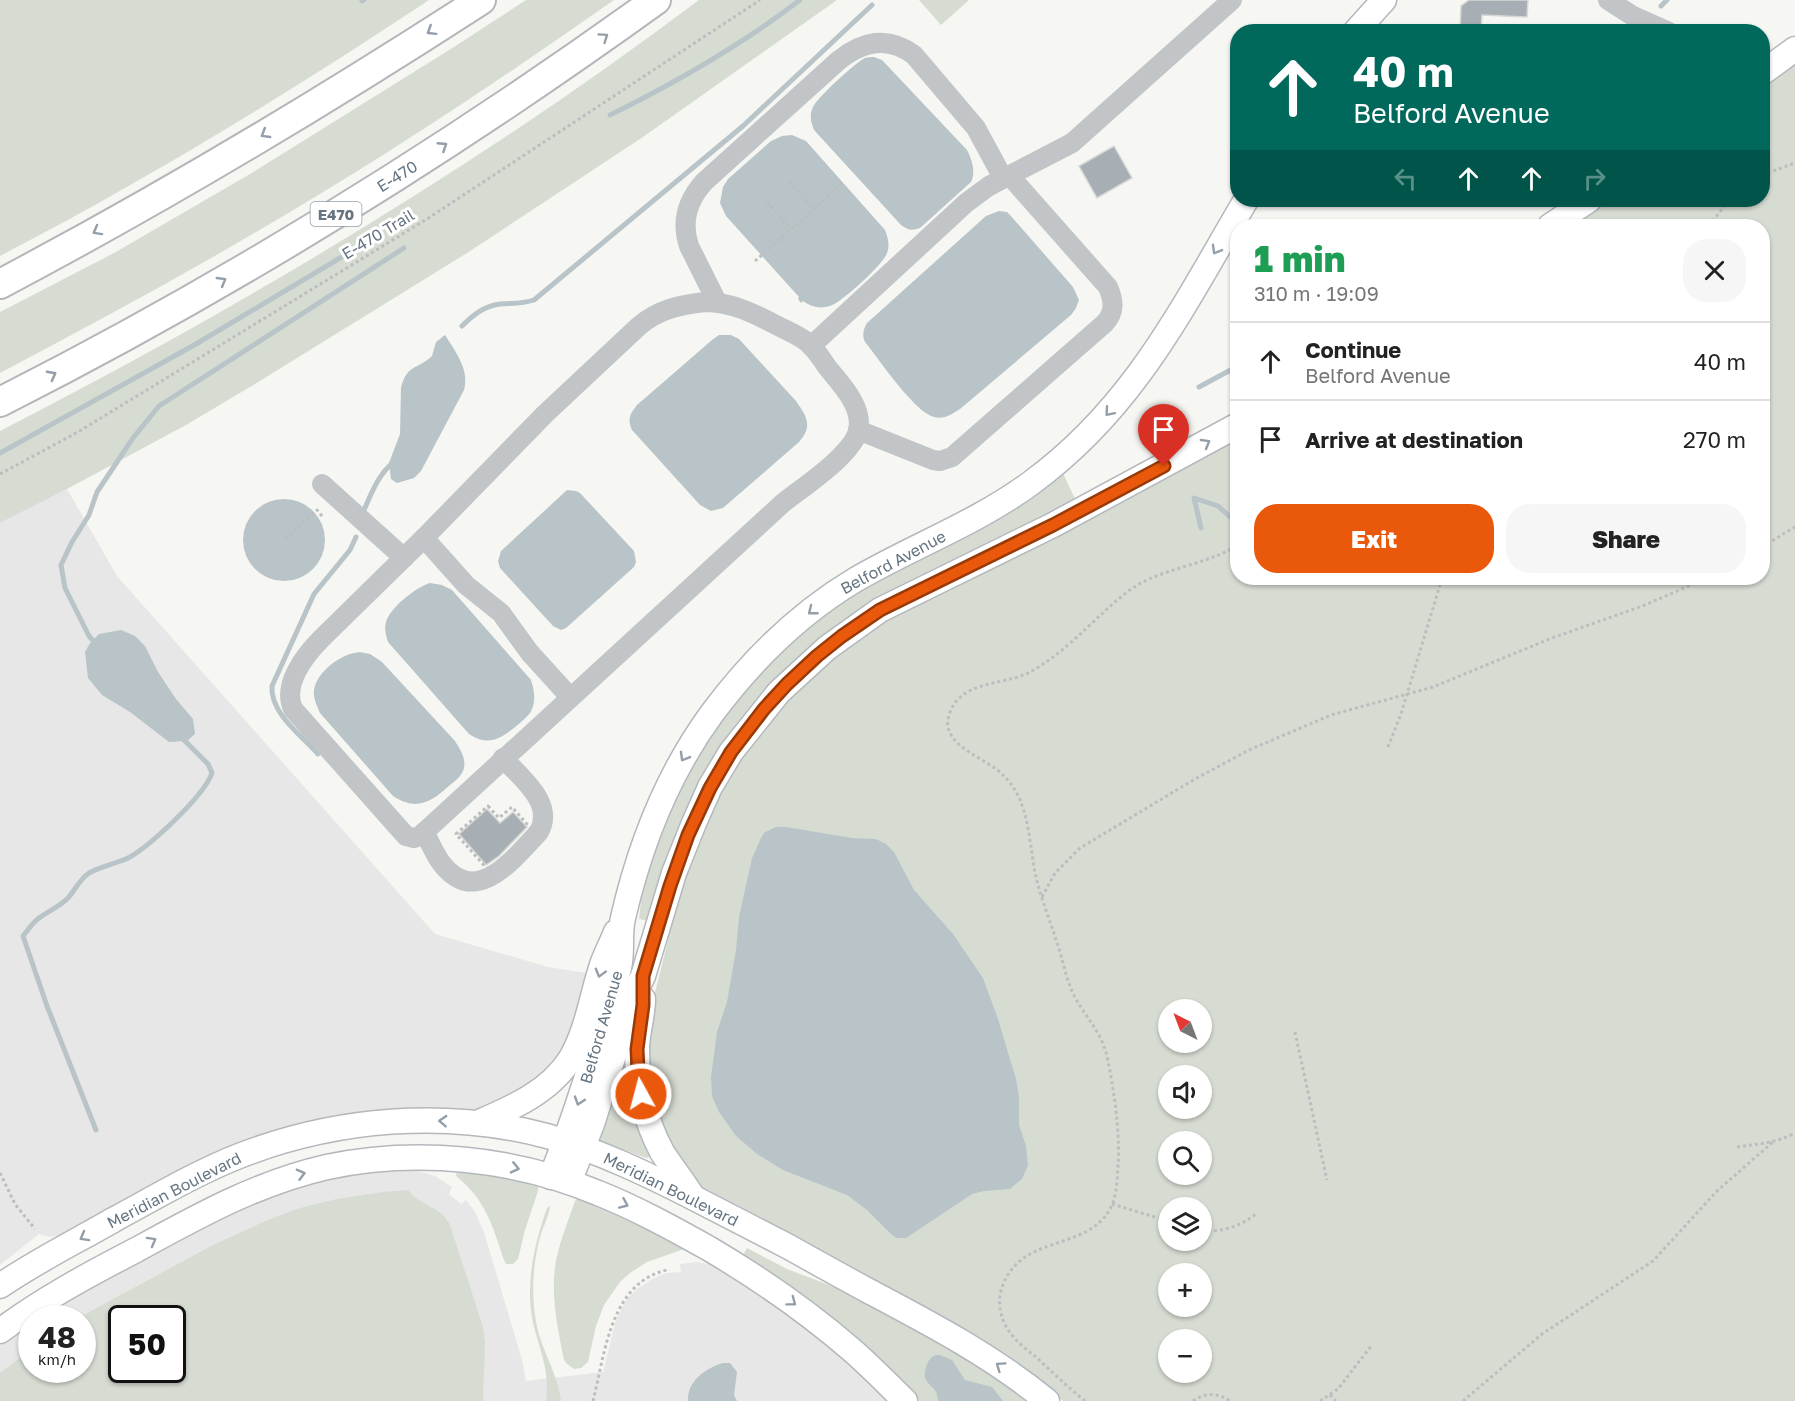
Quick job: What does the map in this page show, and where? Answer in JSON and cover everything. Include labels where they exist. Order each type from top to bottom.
[{"type":"highway","points":[[0,284],[154,200],[481,0]]},
{"type":"highway","name":"E-470","points":[[0,402],[137,329],[314,227],[470,129],[656,0]]},
{"type":"main road","points":[[1362,24],[1384,0]]},
{"type":"main road","points":[[1770,68],[1795,49]]},
{"type":"main road","points":[[1561,219],[1579,207]]},
{"type":"main road","name":"Belford Avenue","points":[[574,1146],[598,1043],[619,969],[622,919],[646,837],[666,792],[697,735],[746,671],[786,632],[838,591],[995,507],[1039,477],[1085,437],[1116,404],[1156,351],[1230,227]]},
{"type":"main road","name":"Belford Avenue","points":[[560,1179],[631,1000],[643,976],[678,861],[694,823],[710,788],[744,734],[779,692],[803,668],[842,636],[880,610],[1053,525],[1230,429]]},
{"type":"main road","points":[[475,1124],[529,1098],[567,1064],[582,1033],[603,962],[622,919]]},
{"type":"main road","points":[[643,976],[643,1005],[637,1049],[643,1101],[663,1153],[695,1199]]},
{"type":"main road","name":"Meridian Boulevard","points":[[0,1286],[158,1196],[211,1168],[248,1152],[319,1132],[370,1123],[440,1121],[475,1124],[546,1136],[635,1168],[952,1335],[988,1357],[1047,1401]]},
{"type":"main road","name":"Meridian Boulevard","points":[[0,1331],[57,1292],[246,1192],[294,1176],[358,1162],[419,1158],[485,1162],[560,1179],[612,1198],[655,1218],[760,1280],[797,1306],[841,1341],[905,1401]]},
{"type":"street","points":[[811,346],[966,203],[989,186],[1072,143],[1232,0]]},
{"type":"street","points":[[1608,0],[1651,24]]},
{"type":"street","points":[[717,302],[686,237],[686,220],[691,199],[704,182],[846,54],[876,42],[902,48],[914,56],[976,129],[1006,177],[1108,287],[1113,299],[1113,310],[1110,317],[1096,331],[952,457],[940,461],[933,460],[858,430]]},
{"type":"street","points":[[717,302],[759,316],[811,346],[852,401],[859,418],[855,440],[845,453],[783,503],[424,832],[414,838],[406,836],[296,713],[290,702],[292,682],[310,651],[545,414],[649,318],[668,309],[689,304],[717,302]]},
{"type":"street","points":[[322,484],[404,558]]},
{"type":"street","points":[[424,538],[466,585],[501,614],[530,653],[570,697]]},
{"type":"street","points":[[424,832],[441,863],[458,879],[477,881],[486,879],[507,865],[539,832],[544,817],[537,797],[503,759]]},
{"type":"path","name":"E-470 Trail","points":[[0,474],[78,432],[426,219],[760,0]]},
{"type":"path","points":[[1770,172],[1795,163]]},
{"type":"path","points":[[790,182],[814,209]]},
{"type":"path","points":[[755,261],[843,183]]},
{"type":"path","points":[[767,202],[791,229]]},
{"type":"path","points":[[1714,219],[1723,207]]},
{"type":"path","points":[[285,539],[317,510],[322,516]]},
{"type":"path","points":[[1770,542],[1795,527]]},
{"type":"path","points":[[1085,1401],[1012,1336],[1006,1327],[1001,1311],[1000,1293],[1008,1274],[1021,1259],[1086,1232],[1103,1219],[1112,1204],[1117,1181],[1119,1137],[1108,1058],[1097,1029],[1070,987],[1042,897],[1032,859],[1028,826],[1018,797],[1010,782],[999,771],[965,750],[953,739],[947,724],[952,707],[963,695],[972,689],[1019,677],[1040,666],[1125,593],[1140,583],[1230,550]]},
{"type":"path","points":[[1388,747],[1395,733],[1440,585]]},
{"type":"path","points":[[1042,897],[1055,873],[1080,848],[1195,779],[1270,740],[1323,718],[1407,695],[1690,585]]},
{"type":"path","points":[[488,806],[499,818],[512,807],[533,831],[489,871],[456,834],[488,806]]},
{"type":"path","points":[[1295,1032],[1327,1180]]},
{"type":"path","points":[[1737,1147],[1774,1141],[1795,1133]]},
{"type":"path","points":[[1465,1400],[1542,1334],[1653,1261],[1717,1191],[1774,1141]]},
{"type":"path","points":[[0,1173],[15,1204],[35,1228]]},
{"type":"path","points":[[1112,1204],[1158,1218]]},
{"type":"path","points":[[1212,1231],[1241,1224],[1257,1213]]},
{"type":"path","points":[[593,1401],[611,1327],[621,1303],[634,1288],[645,1280],[667,1270]]},
{"type":"path","points":[[1320,1401],[1338,1389],[1372,1345]]},
{"type":"path","points":[[1193,1401],[1209,1394],[1221,1396],[1230,1401]]},
{"type":"path","points":[[1330,1395],[1336,1401]]},
{"type":"shaded area","points":[[0,0],[429,0],[218,134],[0,256]]},
{"type":"shaded area","points":[[526,0],[614,0],[480,92],[298,208],[0,373],[0,312],[114,253],[250,174]]},
{"type":"shaded area","points":[[699,0],[837,0],[643,137],[467,253],[186,425],[0,523],[0,431],[181,334],[446,176],[616,61]]},
{"type":"shaded area","points":[[919,0],[969,0],[941,25]]},
{"type":"shaded area","points":[[874,57],[882,60],[967,150],[972,162],[971,182],[917,229],[910,230],[901,225],[814,130],[812,124],[812,110],[821,97],[860,61]]},
{"type":"shaded area","points":[[1795,62],[1795,1401],[1063,1401],[1037,1380],[709,1194],[699,1186],[676,1159],[650,1097],[647,1025],[682,884],[695,845],[725,783],[738,762],[775,711],[813,673],[879,624],[1230,441],[1230,585],[1770,585],[1770,219],[1579,219],[1596,207],[1770,207],[1770,81]]},
{"type":"shaded area","points":[[792,135],[806,141],[885,230],[888,239],[887,253],[878,266],[843,298],[826,307],[816,307],[803,301],[801,303],[799,297],[726,216],[720,203],[723,187],[728,179],[771,141]]},
{"type":"shaded area","points":[[999,211],[1010,215],[1073,287],[1079,300],[1071,315],[960,409],[945,417],[934,417],[917,406],[897,384],[865,342],[864,330],[867,323],[986,216]]},
{"type":"shaded area","points":[[445,335],[463,368],[464,390],[421,471],[414,478],[397,483],[391,479],[389,463],[400,434],[403,380],[409,371],[432,356],[436,342]]},
{"type":"shaded area","points":[[719,335],[731,335],[739,339],[796,401],[803,412],[807,426],[799,442],[723,508],[711,511],[700,505],[632,430],[630,420],[637,405]]},
{"type":"shaded area","points":[[1062,471],[1076,501],[773,684],[649,921],[639,919],[648,865],[678,789],[717,724],[766,665],[810,625],[849,597]]},
{"type":"shaded area","points":[[67,489],[117,576],[435,934],[548,967],[593,974],[567,1049],[533,1085],[480,1109],[370,1112],[62,1235],[49,1237],[39,1234],[0,1265],[0,523]]},
{"type":"shaded area","points":[[567,490],[580,493],[634,551],[636,562],[634,567],[561,630],[553,626],[500,568],[498,561],[501,551]]},
{"type":"shaded area","points":[[284,499],[300,502],[313,511],[322,524],[325,540],[322,556],[313,569],[300,578],[284,581],[268,578],[255,569],[246,556],[243,540],[246,524],[255,511],[268,502]]},
{"type":"shaded area","points":[[430,583],[452,590],[531,680],[534,698],[531,711],[514,728],[496,739],[483,740],[469,734],[388,642],[385,625],[388,616],[411,593]]},
{"type":"shaded area","points":[[121,630],[135,636],[145,646],[158,672],[193,719],[195,734],[187,741],[169,742],[130,712],[102,695],[88,678],[85,652],[90,643],[99,634]]},
{"type":"shaded area","points":[[360,652],[370,654],[382,662],[455,741],[462,754],[464,764],[460,776],[429,801],[416,804],[401,801],[393,796],[320,713],[314,690],[320,676],[338,659]]},
{"type":"shaded area","points":[[776,827],[852,838],[876,839],[886,844],[894,852],[914,890],[953,934],[983,978],[998,1019],[1016,1079],[1019,1097],[1019,1125],[1026,1146],[1028,1165],[1022,1179],[1010,1189],[972,1194],[906,1238],[896,1238],[867,1210],[847,1195],[783,1170],[757,1154],[736,1136],[719,1112],[712,1096],[711,1077],[717,1032],[727,1002],[739,917],[752,858],[765,832]]},
{"type":"shaded area","points":[[618,1077],[625,1080],[639,1128],[651,1155],[649,1157],[646,1158],[597,1140]]},
{"type":"shaded area","points":[[416,1170],[435,1176],[452,1187],[449,1194],[461,1204],[466,1200],[475,1212],[484,1232],[522,1360],[526,1381],[603,1372],[616,1320],[627,1299],[654,1278],[666,1273],[681,1272],[680,1264],[697,1262],[717,1266],[760,1292],[830,1346],[890,1401],[0,1401],[0,1345],[18,1332],[18,1383],[96,1383],[96,1305],[60,1305],[251,1202],[314,1182],[342,1176]]},
{"type":"shaded area","points":[[457,1171],[482,1172],[538,1185],[518,1259],[513,1264],[506,1264],[487,1214],[474,1194],[456,1176]]},
{"type":"shaded area","points":[[408,1190],[418,1200],[436,1210],[446,1219],[450,1225],[483,1327],[485,1343],[483,1401],[0,1401],[0,1373],[18,1359],[18,1383],[96,1383],[96,1308],[213,1245],[270,1219],[300,1208],[337,1199]]},
{"type":"shaded area","points":[[579,1197],[644,1225],[684,1249],[647,1262],[620,1282],[604,1305],[596,1326],[588,1362],[581,1368],[574,1369],[564,1360],[556,1314],[554,1279],[561,1242],[575,1201]]},
{"type":"shaded area","points":[[550,1206],[536,1258],[534,1311],[541,1341],[556,1380],[561,1401],[546,1401],[547,1380],[533,1323],[530,1294],[530,1279],[538,1236],[547,1208]]},
{"type":"shaded area","points":[[747,1248],[787,1269],[842,1290],[947,1344],[1030,1401],[919,1401],[873,1356],[742,1257]]},
{"type":"shaded area","points":[[940,1355],[952,1360],[965,1380],[992,1387],[1003,1401],[938,1401],[936,1391],[925,1378],[925,1372],[929,1360]]},
{"type":"shaded area","points":[[723,1363],[730,1363],[737,1372],[734,1395],[737,1401],[688,1401],[691,1387],[699,1376]]},
{"type":"building","points":[[1469,0],[1528,0],[1527,17],[1482,15],[1481,24],[1460,24],[1461,6]]},
{"type":"building","points":[[1114,146],[1132,178],[1097,198],[1079,166]]},
{"type":"building","points":[[487,809],[500,823],[513,812],[527,827],[499,856],[486,865],[459,834]]},
{"type":"waterway","points":[[610,115],[708,62],[800,0]]},
{"type":"waterway","points":[[1661,6],[1667,0]]},
{"type":"waterway","points":[[462,326],[489,307],[534,300],[743,126],[872,5]]},
{"type":"waterway","points":[[97,645],[89,636],[65,588],[61,565],[89,515],[97,492],[133,438],[159,406],[404,248]]},
{"type":"waterway","points":[[0,453],[196,344],[345,255]]},
{"type":"waterway","points":[[1199,387],[1230,370]]},
{"type":"waterway","points":[[364,510],[380,477],[395,461]]},
{"type":"waterway","points":[[1201,528],[1194,498],[1218,506],[1230,517]]},
{"type":"waterway","points":[[318,754],[281,714],[273,696],[272,686],[314,594],[350,550],[356,537]]},
{"type":"waterway","points":[[96,1130],[47,1006],[23,936],[36,920],[68,898],[86,875],[128,858],[162,832],[207,783],[212,773],[208,764],[182,738]]},
{"type":"route","points":[[641,1094],[637,1039],[643,1005],[643,976],[670,886],[688,835],[710,788],[731,752],[764,709],[817,656],[880,610],[1053,525],[1164,466]]}]
